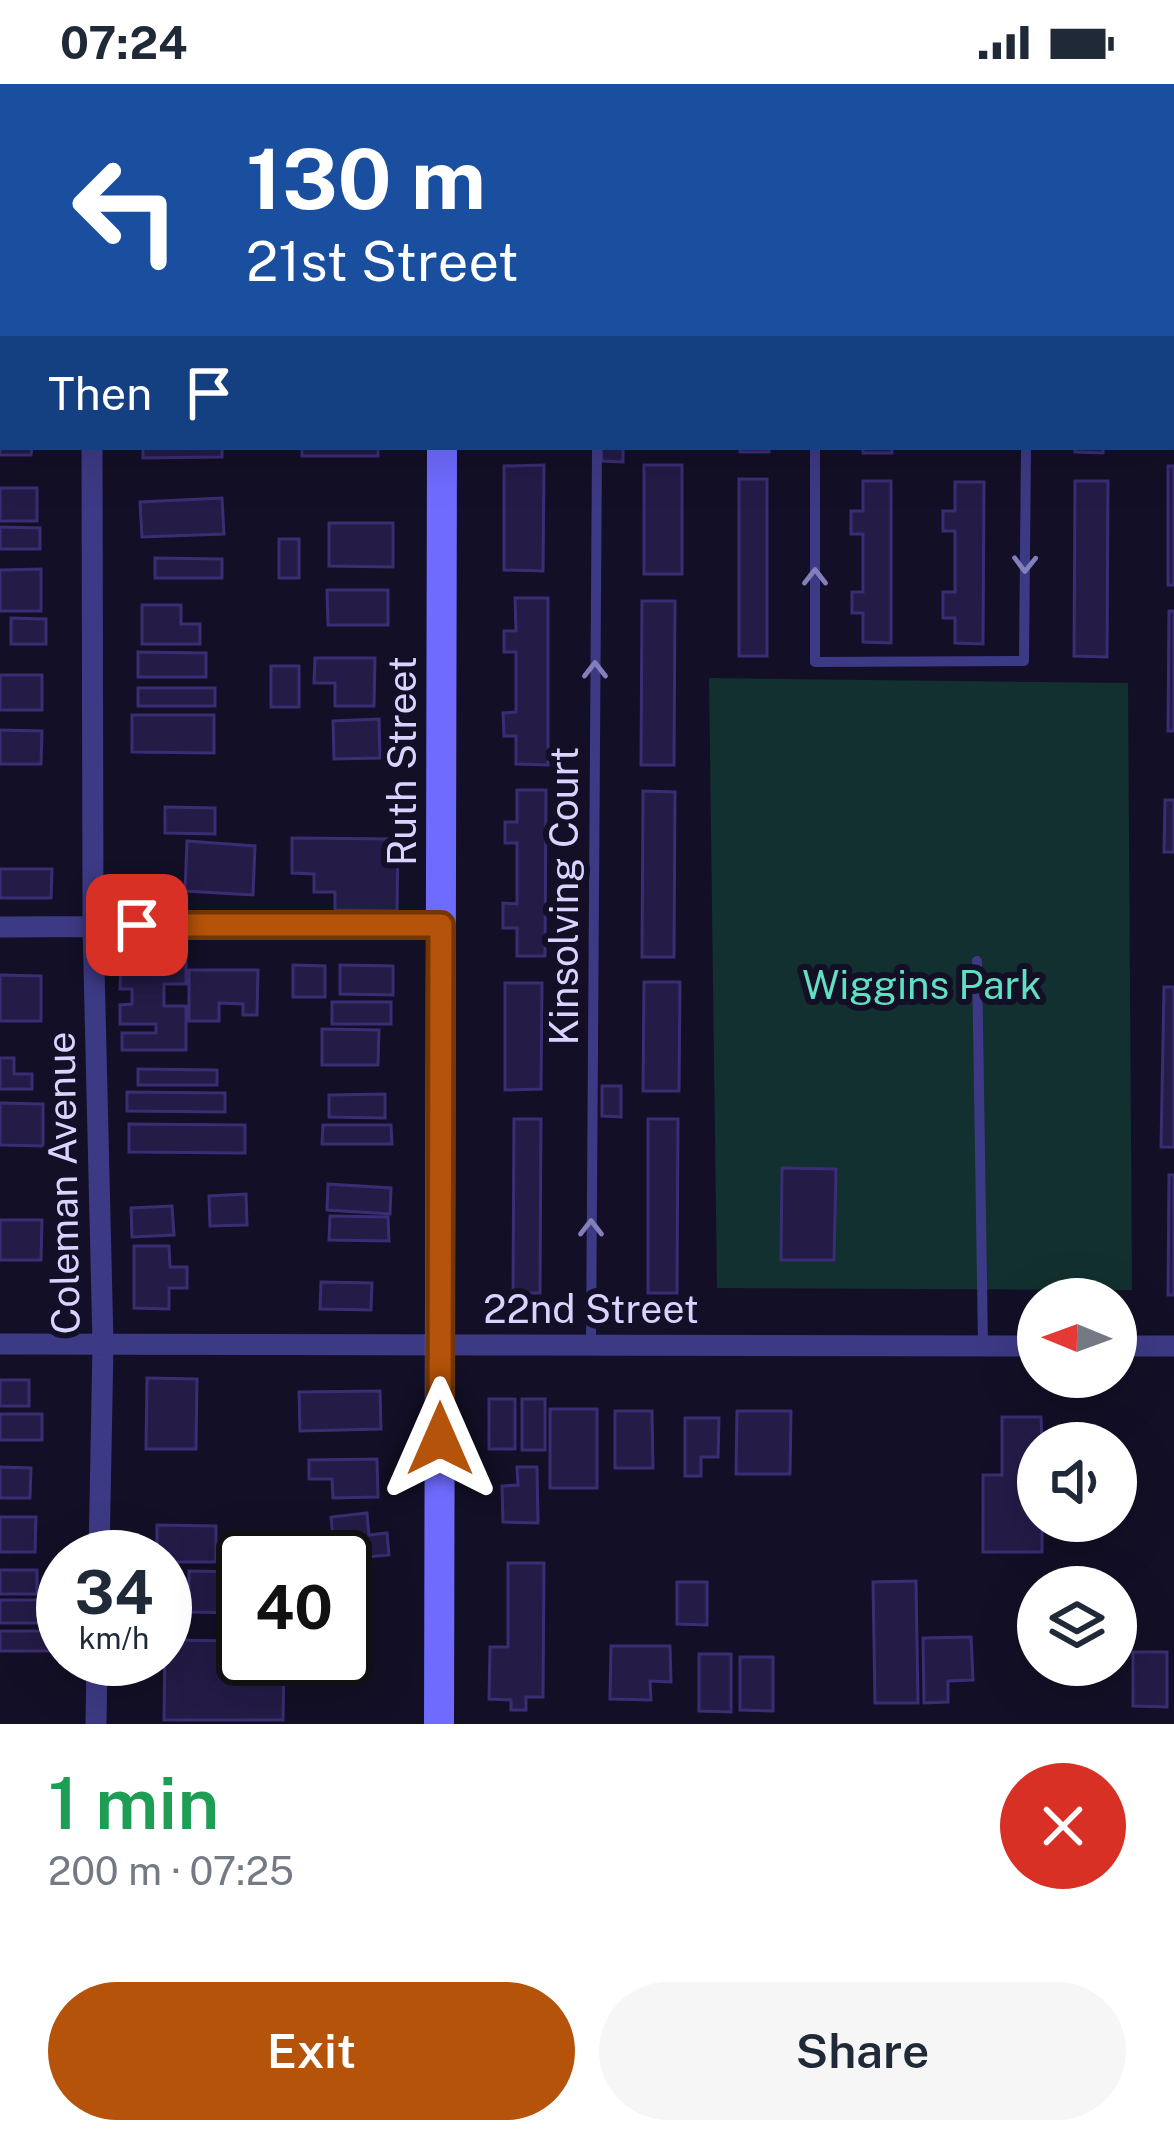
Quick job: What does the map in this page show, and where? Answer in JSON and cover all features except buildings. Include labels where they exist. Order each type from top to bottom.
[{"type":"street","name":"Coleman Avenue","points":[[92,450],[93,926],[103,1344],[100,1530]]},
{"type":"street","name":"Ruth Street","points":[[439,1724],[442,450]]},
{"type":"street","points":[[0,927],[441,925]]},
{"type":"street","name":"22nd Street","points":[[0,1344],[1017,1346]]},
{"type":"street","points":[[1137,1346],[1174,1346]]},
{"type":"street","points":[[96,1724],[97,1686]]},
{"type":"lane","name":"Kinsolving Court","points":[[591,1345],[597,450]]},
{"type":"lane","points":[[815,450],[815,662],[1024,661],[1026,450]]},
{"type":"lane","points":[[977,961],[983,1346]]},
{"type":"green space","name":"Wiggins Park","points":[[709,678],[1128,683],[1132,1278],[1017,1278],[1017,1289],[717,1288]]},
{"type":"route","points":[[137,925],[441,925],[440,1439]]}]
